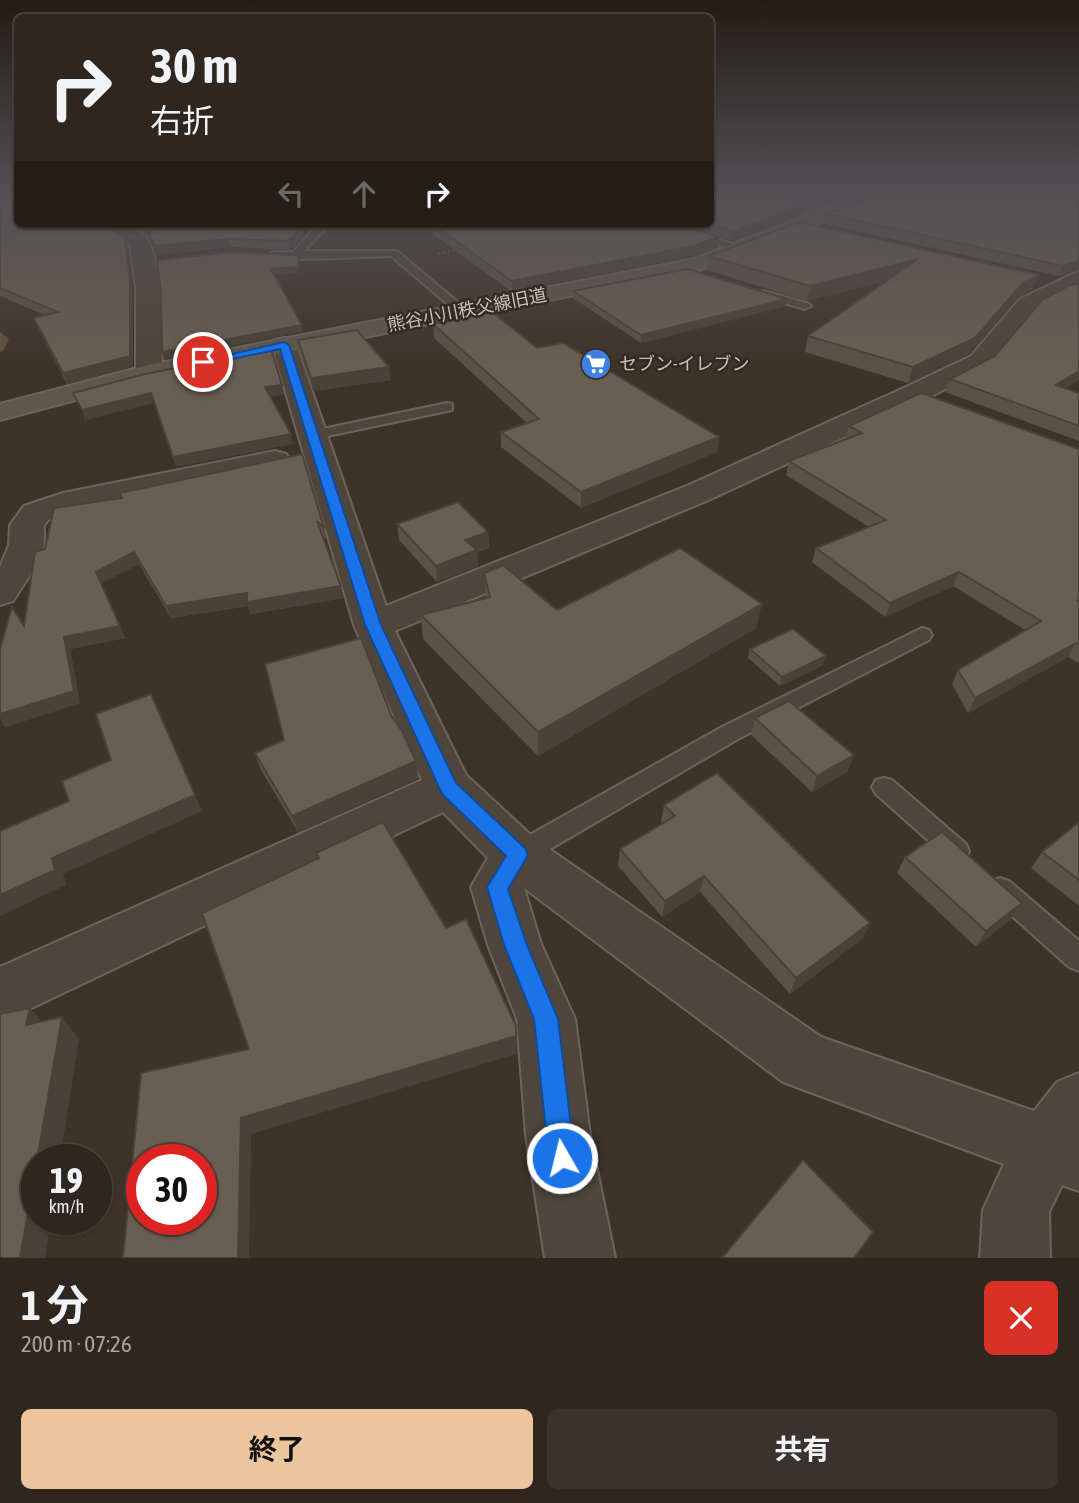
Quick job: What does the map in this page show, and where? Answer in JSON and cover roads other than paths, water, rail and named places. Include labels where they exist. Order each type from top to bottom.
[{"type":"street","points":[[143,249],[150,261],[149,373]]},
{"type":"street","name":"熊谷小川秩父線旧道","points":[[0,412],[149,373],[682,268],[737,249]]},
{"type":"street","points":[[373,625],[700,492],[916,393],[980,361],[1028,304],[1063,283]]},
{"type":"street","points":[[284,345],[373,625],[449,788],[518,855],[804,1061],[1068,1136],[1016,1210],[1015,1258]]},
{"type":"street","points":[[916,393],[953,407]]},
{"type":"street","points":[[0,593],[22,563],[29,542],[27,525],[36,513],[63,503],[315,443]]},
{"type":"street","points":[[0,995],[449,788]]},
{"type":"street","points":[[518,855],[497,887],[516,945],[546,1019],[558,1135],[580,1258]]},
{"type":"lane","points":[[294,256],[301,249]]},
{"type":"lane","points":[[256,254],[294,256],[393,253],[461,310]]},
{"type":"lane","points":[[682,268],[707,276]]},
{"type":"lane","points":[[756,291],[804,306]]},
{"type":"lane","points":[[315,443],[447,407]]},
{"type":"lane","points":[[518,855],[730,733],[922,635]]},
{"type":"lane","points":[[884,786],[1079,958]]},
{"type":"waterway","points":[[0,335],[5,339],[0,349]]},
{"type":"place","name":"セブン-イレブン","points":[[596,364]]}]
